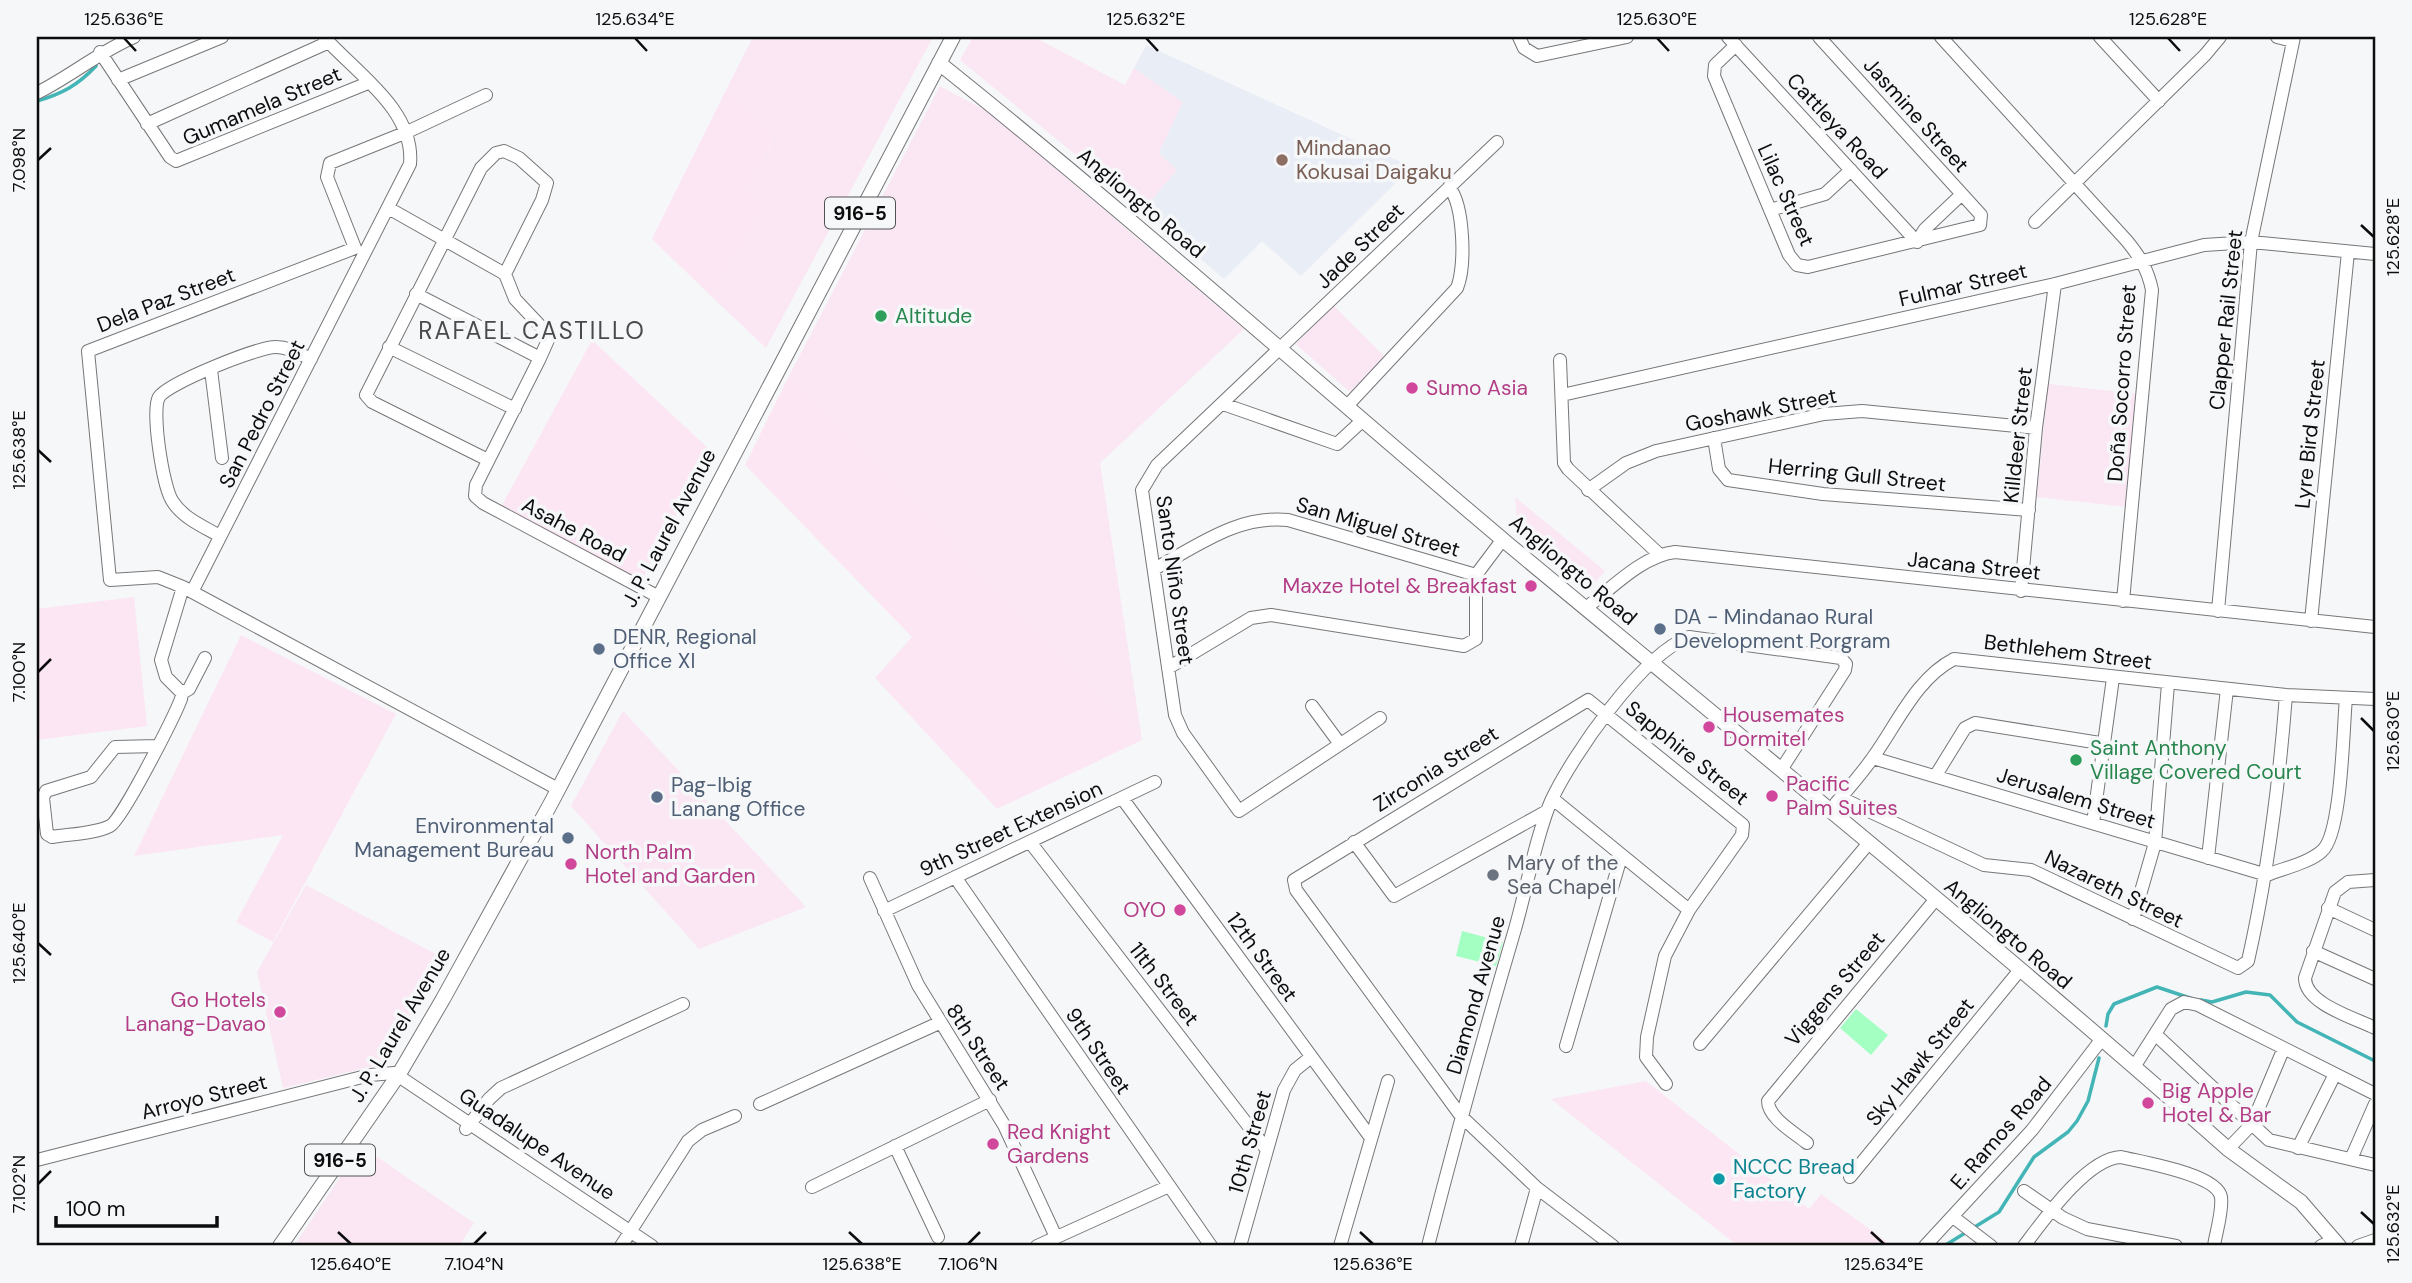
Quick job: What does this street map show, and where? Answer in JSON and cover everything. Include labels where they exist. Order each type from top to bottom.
[{"type":"main road","name":"J. P. Laurel Avenue","points":[[280,1246],[392,1076],[558,789],[657,596],[953,37]]},
{"type":"main road","name":"Angliongto Road","points":[[939,63],[1280,348],[1503,539],[1782,770],[2228,1149],[2301,1202],[2331,1244]]},
{"type":"street","points":[[37,93],[68,76],[102,46],[134,37]]},
{"type":"street","points":[[118,80],[222,37]]},
{"type":"street","points":[[1519,37],[1527,52],[1545,55],[1627,37]]},
{"type":"street","name":"Jasmine Street","points":[[1819,37],[1962,194],[1983,221]]},
{"type":"street","name":"Doña Socorro Street","points":[[1941,37],[2143,261],[2152,290],[2123,601]]},
{"type":"street","points":[[2100,37],[2159,101]]},
{"type":"street","points":[[2035,222],[2159,101],[2220,37]]},
{"type":"street","points":[[2277,37],[2294,39]]},
{"type":"street","name":"Clapper Rail Street","points":[[2218,611],[2251,243],[2294,39]]},
{"type":"street","points":[[102,46],[118,80],[147,124],[326,40],[393,109],[407,132]]},
{"type":"street","name":"Cattleya Road","points":[[1732,41],[1917,242]]},
{"type":"street","name":"Lilac Street","points":[[1732,41],[1715,65],[1714,76],[1789,255],[1802,267],[1976,228],[1983,221]]},
{"type":"street","name":"Gumamela Street","points":[[147,124],[170,157],[176,161],[183,160],[368,83]]},
{"type":"street","points":[[361,251],[327,177],[327,167],[334,160],[407,132],[486,95]]},
{"type":"street","name":"San Pedro Street","points":[[182,693],[166,677],[161,660],[188,590],[220,536],[311,359],[361,251],[390,209],[410,164],[411,152],[407,132]]},
{"type":"street","name":"Jade Street","points":[[1280,348],[1497,142]]},
{"type":"street","points":[[390,209],[445,240],[505,274],[515,299],[547,334],[540,358],[488,460],[372,402],[366,391],[445,240],[481,168],[496,153],[511,153],[547,183],[542,200],[505,274]]},
{"type":"street","points":[[1770,210],[1825,194],[1852,170]]},
{"type":"street","points":[[1347,406],[1457,288],[1461,274],[1460,205],[1449,187]]},
{"type":"street","points":[[1917,242],[1925,229],[1962,194]]},
{"type":"street","name":"Fulmar Street","points":[[1562,395],[2055,285],[2204,245],[2251,243],[2375,254]]},
{"type":"street","name":"Dela Paz Street","points":[[188,590],[158,578],[110,580],[89,351],[361,251]]},
{"type":"street","name":"Lyre Bird Street","points":[[2311,621],[2348,252]]},
{"type":"street","name":"Killdeer Street","points":[[2021,590],[2036,428],[2055,285]]},
{"type":"street","points":[[416,295],[540,358]]},
{"type":"street","points":[[220,536],[190,518],[171,500],[155,415],[157,400],[169,387],[276,347],[311,359]]},
{"type":"street","points":[[389,347],[515,409]]},
{"type":"street","name":"Santo Niño Street","points":[[1280,348],[1157,465],[1142,490],[1156,568],[1175,715],[1183,733],[1240,811],[1340,744]]},
{"type":"street","points":[[1560,360],[1564,463],[1588,491],[1660,555],[1586,608]]},
{"type":"street","points":[[211,370],[222,458]]},
{"type":"street","points":[[1223,404],[1337,444],[1363,420]]},
{"type":"street","name":"Goshawk Street","points":[[1588,491],[1626,463],[1656,451],[1824,414],[1862,411],[2036,428]]},
{"type":"street","name":"Herring Gull Street","points":[[1714,438],[1719,469],[1728,480],[1823,494],[2029,510]]},
{"type":"street","name":"Asahe Road","points":[[488,460],[476,485],[475,496],[483,503],[657,596]]},
{"type":"street","name":"San Miguel Street","points":[[1156,568],[1246,521],[1265,517],[1288,520],[1476,575]]},
{"type":"street","points":[[1168,668],[1251,618],[1271,615],[1464,646],[1471,644],[1476,639],[1476,575],[1503,539]]},
{"type":"street","name":"Jacana Street","points":[[1660,555],[1689,552],[2375,627]]},
{"type":"street","points":[[188,590],[558,789]]},
{"type":"street","name":"Diamond Avenue","points":[[1428,1246],[1461,1116],[1550,805],[1580,750],[1653,662],[1679,640],[1699,636],[1841,658],[1846,664],[1845,670],[1782,770]]},
{"type":"street","points":[[157,746],[115,747],[91,777],[46,791],[43,798],[47,834],[51,837],[111,826],[157,746],[182,693],[188,689],[205,658]]},
{"type":"street","name":"Bethlehem Street","points":[[1829,811],[1872,758],[1925,680],[1954,659],[2168,684],[2286,695],[2375,699]]},
{"type":"street","points":[[2093,823],[2113,678]]},
{"type":"street","points":[[2133,919],[2155,843],[2168,684]]},
{"type":"street","points":[[2208,858],[2227,689]]},
{"type":"street","points":[[2286,695],[2278,794],[2267,875],[2314,856],[2330,841],[2338,802],[2346,698]]},
{"type":"street","name":"Zirconia Street","points":[[1461,1116],[1296,890],[1294,880],[1582,701],[1588,700],[1608,713]]},
{"type":"street","points":[[1312,706],[1340,744],[1380,718]]},
{"type":"street","name":"Sapphire Street","points":[[1608,713],[1743,825],[1742,835],[1689,910],[1665,957],[1647,1037],[1646,1057],[1649,1066],[1666,1084]]},
{"type":"street","points":[[1936,775],[1965,728],[1975,723],[2106,744]]},
{"type":"street","name":"Jerusalem Street","points":[[1872,758],[2267,875]]},
{"type":"street","name":"9th Street Extension","points":[[884,911],[1155,782]]},
{"type":"street","name":"Nazareth Street","points":[[1841,797],[1984,865],[2031,870],[2238,968],[2248,961],[2267,875]]},
{"type":"street","name":"12th Street","points":[[1122,798],[1371,1138]]},
{"type":"street","points":[[1354,842],[1394,896],[1550,805],[1689,910]]},
{"type":"street","name":"11th Street","points":[[1030,842],[1267,1150]]},
{"type":"street","points":[[1700,1044],[1868,844]]},
{"type":"street","points":[[1566,1046],[1621,857]]},
{"type":"street","name":"9th Street","points":[[955,877],[1167,1187],[1211,1246]]},
{"type":"street","name":"8th Street","points":[[870,878],[918,985],[939,1023],[990,1100],[1056,1237]]},
{"type":"street","points":[[2375,880],[2340,886],[2330,904],[2305,978],[2308,992],[2375,1028]]},
{"type":"street","name":"Viggens Street","points":[[1807,1143],[1775,1117],[1767,1104],[1935,900]]},
{"type":"street","points":[[2330,904],[2375,930]]},
{"type":"street","points":[[2314,951],[2375,979]]},
{"type":"street","name":"Sky Hawk Street","points":[[1850,1177],[2019,971]]},
{"type":"street","points":[[2134,1067],[2178,1003],[2198,1005],[2375,1094]]},
{"type":"street","points":[[469,1126],[501,1088],[683,1004]]},
{"type":"street","points":[[760,1104],[939,1023]]},
{"type":"street","points":[[2155,1034],[2269,1140],[2298,1149],[2375,1165]]},
{"type":"street","name":"E. Ramos Road","points":[[1925,1246],[2052,1106],[2101,1040]]},
{"type":"street","points":[[2228,1149],[2252,1124],[2283,1050]]},
{"type":"street","name":"10th Street","points":[[1240,1246],[1288,1081],[1311,1057]]},
{"type":"street","points":[[2298,1149],[2335,1074]]},
{"type":"street","name":"Guadalupe Avenue","points":[[392,1076],[469,1126],[638,1246]]},
{"type":"street","name":"Arroyo Street","points":[[37,1160],[392,1076]]},
{"type":"street","points":[[1340,1246],[1388,1081]]},
{"type":"street","points":[[812,1187],[990,1100]]},
{"type":"street","points":[[2351,1159],[2375,1104]]},
{"type":"street","points":[[626,1239],[688,1141],[702,1130],[735,1116]]},
{"type":"street","points":[[1461,1116],[1537,1188],[1613,1246]]},
{"type":"street","points":[[895,1146],[938,1237]]},
{"type":"street","points":[[2024,1246],[2052,1210],[2092,1169],[2112,1157],[2193,1175],[2213,1185],[2219,1191],[2221,1202],[2214,1246]]},
{"type":"street","points":[[1037,1246],[1167,1187]]},
{"type":"street","points":[[1521,1246],[1537,1188]]},
{"type":"street","points":[[2024,1191],[2087,1229],[2176,1246]]},
{"type":"street","points":[[1953,1217],[1991,1246]]},
{"type":"street","name":"Guadalupe Avenue","points":[[626,1239],[652,1246]]},
{"type":"street","points":[[2358,1246],[2375,1240]]},
{"type":"shaded area","points":[[753,37],[933,37],[766,348],[712,297],[759,210],[746,192],[774,140],[725,92]]},
{"type":"shaded area","points":[[973,37],[1034,37],[1125,85],[1134,68],[1183,102],[1159,153],[1177,170],[1143,210],[960,60]]},
{"type":"shaded area","name":"Mindanao Kokusai Daigaku","points":[[1146,45],[1412,167],[1301,276],[1262,241],[1224,279],[1143,210],[1177,170],[1159,153],[1183,102],[1134,68]]},
{"type":"shaded area","points":[[940,86],[990,113],[1244,329],[1100,463],[1142,740],[789,376]]},
{"type":"shaded area","points":[[725,92],[774,139],[746,192],[760,209],[712,297],[652,239]]},
{"type":"shaded area","points":[[1333,305],[1384,356],[1350,392],[1296,344]]},
{"type":"shaded area","points":[[592,340],[710,450],[641,582],[501,507]]},
{"type":"shaded area","points":[[789,376],[1142,740],[997,809],[875,678],[912,637],[745,465]]},
{"type":"shaded area","points":[[2048,384],[2139,394],[2127,507],[2037,497]]},
{"type":"shaded area","points":[[1515,497],[1605,571],[1586,593],[1518,535]]},
{"type":"shaded area","points":[[134,597],[147,726],[37,740],[37,609]]},
{"type":"shaded area","points":[[241,635],[396,714],[273,942],[236,922],[283,835],[134,856]]},
{"type":"shaded area","points":[[623,711],[806,907],[699,949],[571,806]]},
{"type":"shaded area","points":[[306,885],[443,958],[382,1064],[283,1088],[257,972]]},
{"type":"shaded area","name":"NCCC Bread Factory","points":[[1646,1081],[1809,1209],[1821,1194],[1893,1246],[1738,1246],[1551,1099]]},
{"type":"shaded area","points":[[361,1146],[474,1223],[459,1246],[294,1246]]},
{"type":"green space","points":[[1462,931],[1503,942],[1496,966],[1456,956]]},
{"type":"green space","points":[[1856,1009],[1888,1035],[1871,1055],[1840,1028]]},
{"type":"waterway","points":[[37,101],[69,88],[96,66]]},
{"type":"waterway","points":[[2106,1026],[2108,1014],[2114,1004],[2157,987],[2190,998]]},
{"type":"waterway","points":[[2201,1000],[2212,1002],[2246,992],[2270,995],[2297,1022],[2375,1061]]},
{"type":"waterway","points":[[1944,1246],[1999,1212],[2034,1157],[2068,1132],[2088,1101],[2099,1058]]},
{"type":"place","name":"Mindanao Kokusai Daigaku","points":[[1282,160]]},
{"type":"place","name":"Altitude","points":[[881,316]]},
{"type":"place","name":"Sumo Asia","points":[[1412,388]]},
{"type":"place","name":"Maxze Hotel & Breakfast","points":[[1531,586]]},
{"type":"place","name":"DA - Mindanao Rural Development Porgram","points":[[1660,629]]},
{"type":"place","name":"DENR, Regional Office XI","points":[[599,649]]},
{"type":"place","name":"Housemates Dormitel","points":[[1709,727]]},
{"type":"place","name":"Saint Anthony Village Covered Court","points":[[2076,760]]},
{"type":"place","name":"Pacific Palm Suites","points":[[1772,796]]},
{"type":"place","name":"Pag-Ibig Lanang Office","points":[[657,797]]},
{"type":"place","name":"Environmental Management Bureau","points":[[568,838]]},
{"type":"place","name":"North Palm Hotel and Garden","points":[[571,864]]},
{"type":"place","name":"Mary of the Sea Chapel","points":[[1493,875]]},
{"type":"place","name":"OYO","points":[[1180,910]]},
{"type":"place","name":"Go Hotels Lanang-Davao","points":[[280,1012]]},
{"type":"place","name":"Big Apple Hotel & Bar","points":[[2148,1103]]},
{"type":"place","name":"Red Knight Gardens","points":[[993,1144]]},
{"type":"place","name":"NCCC Bread Factory","points":[[1719,1179]]},
{"type":"district","name":"RAFAEL CASTILLO","points":[[532,331]]}]
